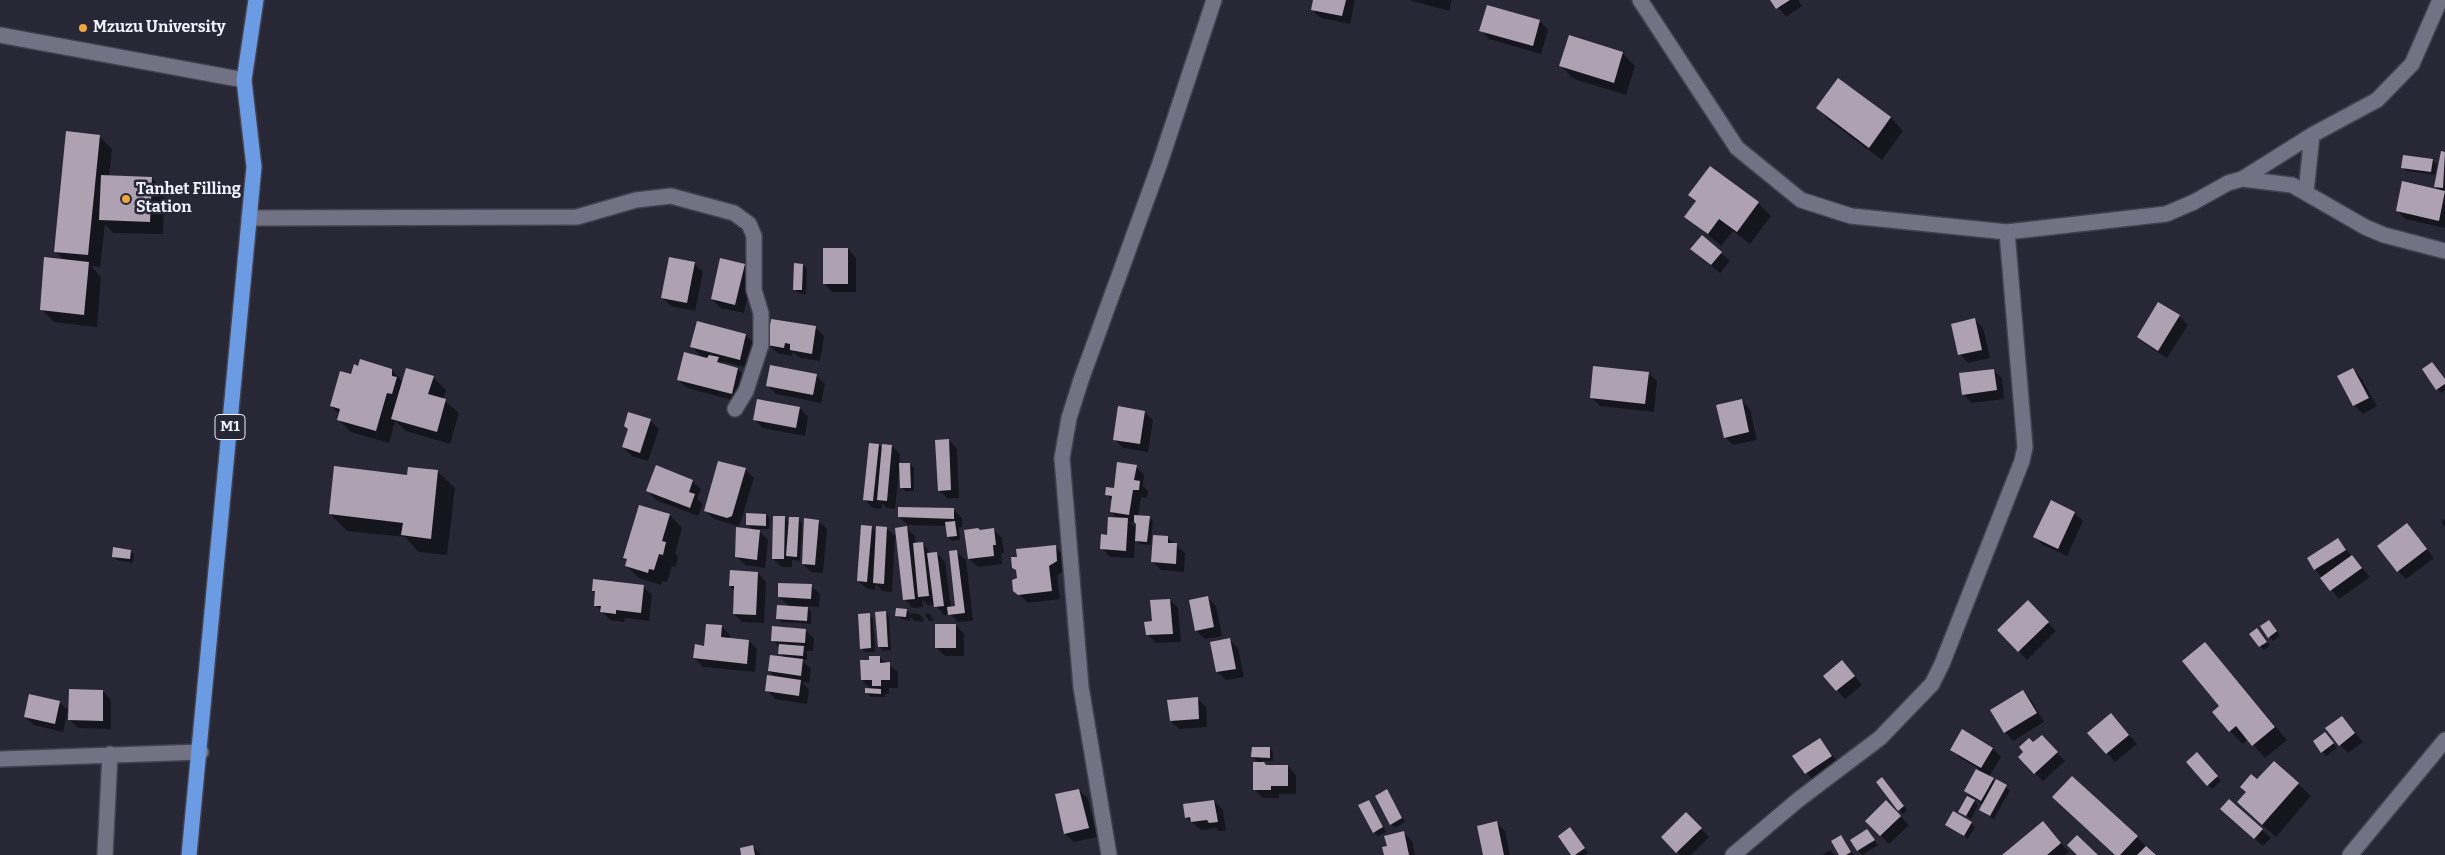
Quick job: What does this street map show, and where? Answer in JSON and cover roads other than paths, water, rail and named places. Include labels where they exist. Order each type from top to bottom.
[{"type":"highway","name":"M1","points":[[189,855],[201,752],[254,167],[244,80],[256,0]]},
{"type":"street","points":[[1109,855],[1081,687],[1062,458],[1069,418],[1081,380],[1160,163],[1214,0]]},
{"type":"street","points":[[1640,0],[1737,148],[1801,200],[1851,216],[2007,232],[2166,214],[2194,202],[2228,183],[2242,180],[2285,184],[2306,192],[2351,220],[2372,229],[2445,251]]},
{"type":"street","points":[[2242,180],[2312,135],[2377,100],[2412,64],[2440,0]]},
{"type":"street","points":[[0,35],[244,80]]},
{"type":"street","points":[[2306,192],[2312,135]]},
{"type":"street","points":[[249,218],[577,217],[636,200],[671,196],[734,213],[749,224],[754,236],[754,290],[761,313],[761,346],[746,391],[735,408]]},
{"type":"street","points":[[1733,855],[1798,800],[1880,738],[1932,684],[1942,664],[2022,460],[2025,447],[2007,232]]},
{"type":"street","points":[[2350,855],[2445,740]]},
{"type":"street","points":[[0,759],[201,752]]},
{"type":"street","points":[[104,855],[110,754]]},
{"type":"place","name":"Mzuzu University","points":[[83,28]]},
{"type":"place","name":"Tanhet Filling Station","points":[[126,199]]}]
